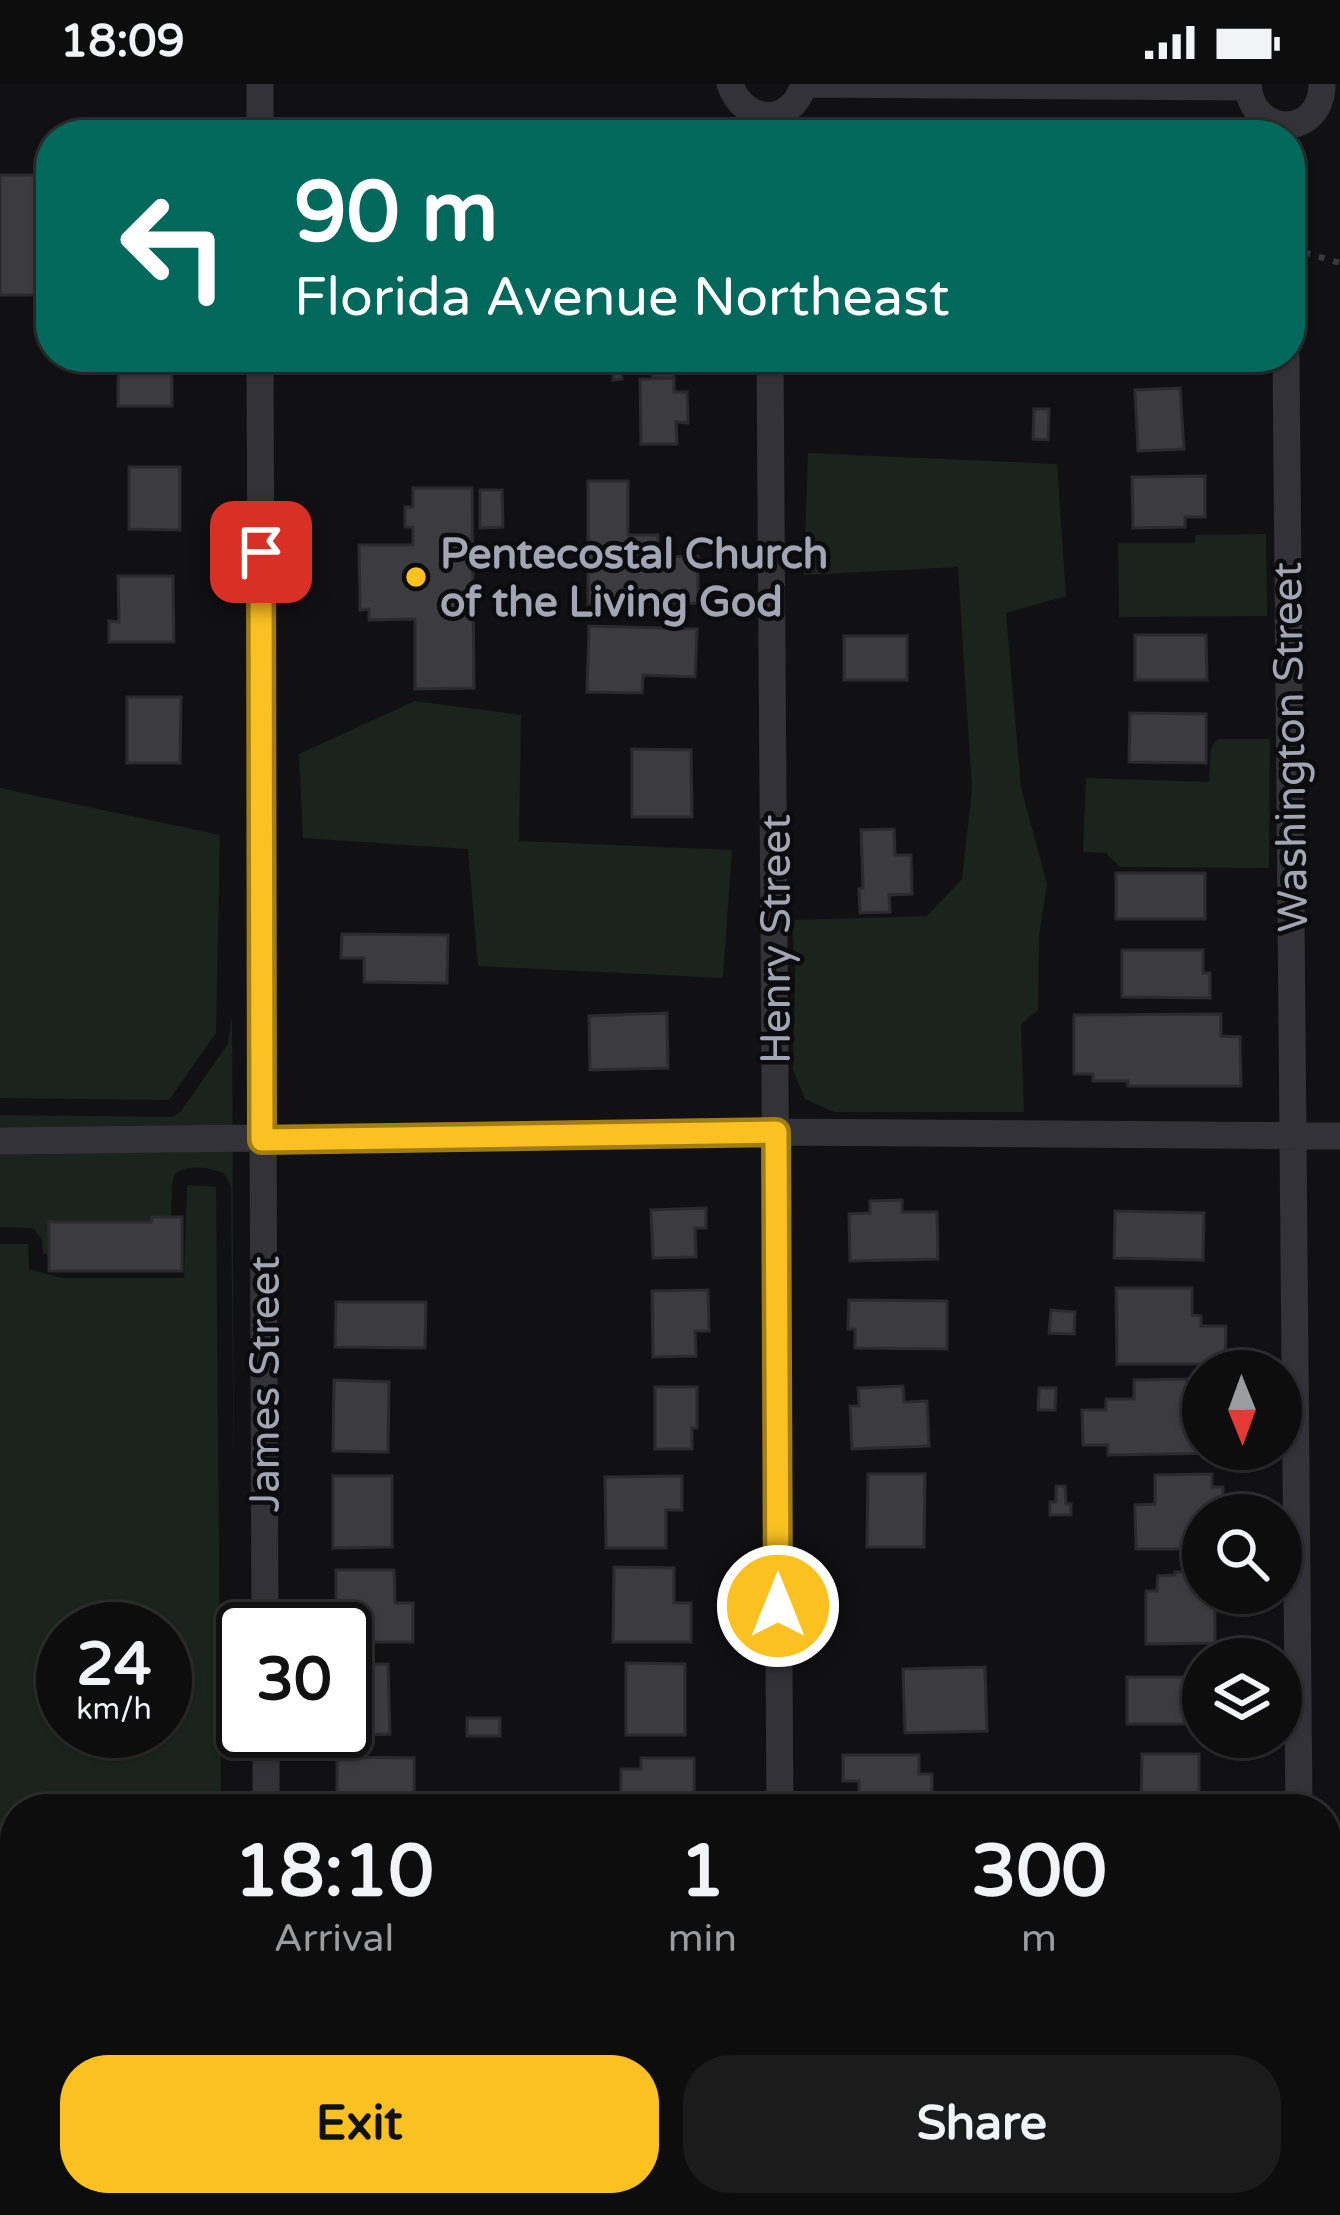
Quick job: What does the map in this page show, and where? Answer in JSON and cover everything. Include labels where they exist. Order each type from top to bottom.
[{"type":"street","points":[[260,84],[260,120]]},
{"type":"street","points":[[730,84],[736,100],[760,120]]},
{"type":"street","points":[[774,120],[795,103],[804,84],[1248,86],[1250,99],[1267,120]]},
{"type":"street","points":[[1304,120],[1319,104],[1322,84]]},
{"type":"street","name":"James Street","points":[[260,372],[265,1602]]},
{"type":"street","name":"Henry Street","points":[[770,372],[780,1794]]},
{"type":"street","name":"Washington Street","points":[[1286,372],[1299,1794]]},
{"type":"street","points":[[0,1141],[776,1132],[1340,1136]]},
{"type":"street","points":[[266,1758],[266,1794]]},
{"type":"path","points":[[1305,252],[1340,263]]},
{"type":"shaded area","points":[[808,453],[1057,464],[1066,596],[1006,613],[1021,788],[1047,884],[1039,936],[1038,1010],[1021,1024],[1024,1112],[834,1112],[805,1099],[793,1070],[792,920],[927,916],[962,879],[972,789],[958,567],[804,575]]},
{"type":"shaded area","points":[[1266,534],[1267,616],[1119,617],[1118,543],[1194,543],[1196,535]]},
{"type":"shaded area","points":[[415,701],[521,715],[519,841],[732,850],[723,978],[478,966],[468,849],[303,838],[299,754]]},
{"type":"shaded area","points":[[1217,739],[1270,739],[1269,868],[1120,867],[1106,853],[1083,852],[1086,778],[1209,782],[1211,749]]},
{"type":"shaded area","points":[[0,788],[220,835],[216,1033],[169,1100],[0,1098]]},
{"type":"shaded area","points":[[232,1016],[234,1493],[231,1187],[225,1174],[200,1168],[175,1174],[170,1261],[65,1261],[43,1253],[42,1239],[33,1228],[0,1227],[0,1115],[173,1117],[228,1044]]},
{"type":"shaded area","points":[[187,1185],[216,1187],[216,1758],[221,1758],[221,1794],[0,1794],[0,1244],[28,1244],[29,1269],[62,1278],[184,1278]]},
{"type":"building","points":[[0,175],[36,175],[36,295],[0,295]]},
{"type":"building","points":[[118,372],[172,372],[172,406],[118,406]]},
{"type":"building","points":[[653,372],[674,372],[674,378],[653,378]]},
{"type":"building","points":[[674,378],[674,392],[687,392],[688,423],[676,422],[677,444],[641,444],[640,379]]},
{"type":"building","points":[[1180,388],[1184,449],[1138,451],[1135,390]]},
{"type":"building","points":[[1034,409],[1049,409],[1048,440],[1033,439]]},
{"type":"building","points":[[129,467],[180,467],[180,530],[129,529]]},
{"type":"building","points":[[1205,476],[1205,517],[1185,517],[1185,527],[1133,528],[1132,477]]},
{"type":"building","points":[[588,481],[628,481],[628,535],[658,535],[658,557],[698,556],[698,603],[588,604]]},
{"type":"building","name":"Pentecostal Church of the Living God","points":[[413,488],[472,488],[474,688],[415,689],[415,619],[369,620],[369,609],[360,610],[359,545],[413,545],[413,527],[405,527],[405,507],[413,507]]},
{"type":"building","points":[[480,490],[502,490],[503,527],[480,528]]},
{"type":"building","points":[[118,576],[173,576],[174,642],[109,642],[109,621],[119,622]]},
{"type":"building","points":[[589,626],[697,629],[695,677],[643,675],[642,693],[587,692]]},
{"type":"building","points":[[1135,635],[1206,635],[1207,680],[1135,680]]},
{"type":"building","points":[[844,636],[907,636],[907,680],[844,680]]},
{"type":"building","points":[[127,697],[181,697],[180,763],[127,763]]},
{"type":"building","points":[[1130,713],[1206,714],[1206,763],[1129,762]]},
{"type":"building","points":[[632,749],[691,750],[692,817],[632,817]]},
{"type":"building","points":[[894,829],[895,855],[911,855],[912,894],[889,895],[890,912],[860,913],[861,830]]},
{"type":"building","points":[[1116,873],[1205,873],[1205,919],[1116,919]]},
{"type":"building","points":[[342,934],[448,935],[447,983],[364,982],[364,958],[341,958]]},
{"type":"building","points":[[1122,950],[1203,950],[1203,973],[1210,973],[1210,998],[1122,997]]},
{"type":"building","points":[[667,1013],[668,1068],[590,1070],[589,1016]]},
{"type":"building","points":[[1221,1014],[1221,1036],[1240,1037],[1241,1086],[1128,1086],[1128,1081],[1093,1081],[1093,1074],[1074,1074],[1074,1015]]},
{"type":"building","points":[[902,1200],[902,1212],[937,1212],[938,1259],[850,1261],[849,1214],[870,1213],[870,1201]]},
{"type":"building","points":[[706,1208],[706,1228],[695,1228],[696,1257],[653,1258],[651,1210]]},
{"type":"building","points":[[1115,1211],[1204,1213],[1203,1260],[1114,1258]]},
{"type":"building","points":[[152,1217],[182,1217],[182,1271],[49,1271],[49,1222],[151,1222]]},
{"type":"building","points":[[1116,1288],[1192,1288],[1192,1315],[1201,1316],[1201,1326],[1226,1326],[1225,1350],[1182,1350],[1182,1364],[1117,1364]]},
{"type":"building","points":[[708,1290],[709,1331],[695,1331],[696,1356],[653,1357],[652,1291]]},
{"type":"building","points":[[849,1300],[947,1301],[947,1349],[855,1348],[855,1329],[848,1329]]},
{"type":"building","points":[[336,1302],[426,1302],[425,1348],[335,1347]]},
{"type":"building","points":[[1051,1310],[1075,1312],[1074,1334],[1049,1333]]},
{"type":"building","points":[[1182,1379],[1182,1454],[1108,1455],[1108,1445],[1083,1445],[1082,1410],[1106,1410],[1106,1399],[1134,1399],[1134,1380]]},
{"type":"building","points":[[334,1380],[389,1382],[388,1452],[333,1451]]},
{"type":"building","points":[[903,1386],[904,1402],[927,1401],[929,1446],[852,1449],[850,1406],[859,1406],[858,1388]]},
{"type":"building","points":[[655,1387],[697,1387],[692,1449],[655,1449]]},
{"type":"building","points":[[1039,1388],[1056,1388],[1055,1410],[1038,1410]]},
{"type":"building","points":[[868,1474],[925,1474],[924,1547],[867,1547]]},
{"type":"building","points":[[1212,1474],[1212,1487],[1223,1487],[1223,1494],[1182,1494],[1182,1549],[1136,1549],[1135,1505],[1155,1504],[1155,1475]]},
{"type":"building","points":[[333,1476],[392,1476],[392,1547],[333,1548]]},
{"type":"building","points":[[682,1476],[682,1510],[666,1510],[666,1548],[606,1548],[605,1477]]},
{"type":"building","points":[[1056,1486],[1065,1486],[1071,1515],[1050,1515]]},
{"type":"building","points":[[614,1567],[674,1568],[674,1603],[691,1603],[691,1642],[613,1642]]},
{"type":"building","points":[[336,1570],[394,1570],[395,1603],[413,1603],[413,1642],[372,1642],[372,1602],[336,1602]]},
{"type":"building","points":[[1182,1572],[1182,1614],[1215,1614],[1215,1638],[1146,1644],[1146,1591],[1157,1591],[1158,1576]]},
{"type":"building","points":[[626,1663],[685,1664],[685,1735],[626,1735]]},
{"type":"building","points":[[372,1664],[388,1664],[390,1734],[372,1735]]},
{"type":"building","points":[[985,1667],[987,1731],[905,1733],[903,1669]]},
{"type":"building","points":[[1127,1677],[1182,1677],[1182,1724],[1127,1724]]},
{"type":"building","points":[[467,1718],[500,1718],[500,1736],[467,1736]]},
{"type":"building","points":[[1142,1754],[1199,1758],[1199,1794],[1141,1794]]},
{"type":"building","points":[[843,1755],[919,1755],[919,1774],[932,1774],[932,1794],[859,1794],[859,1781],[843,1781]]},
{"type":"building","points":[[337,1758],[414,1758],[414,1794],[337,1794]]},
{"type":"building","points":[[641,1758],[694,1758],[694,1794],[621,1794],[621,1769],[641,1769]]},
{"type":"place","name":"Pentecostal Church of the Living God","points":[[416,577]]},
{"type":"route","points":[[261,552],[262,1140],[776,1132],[778,1606]]}]
